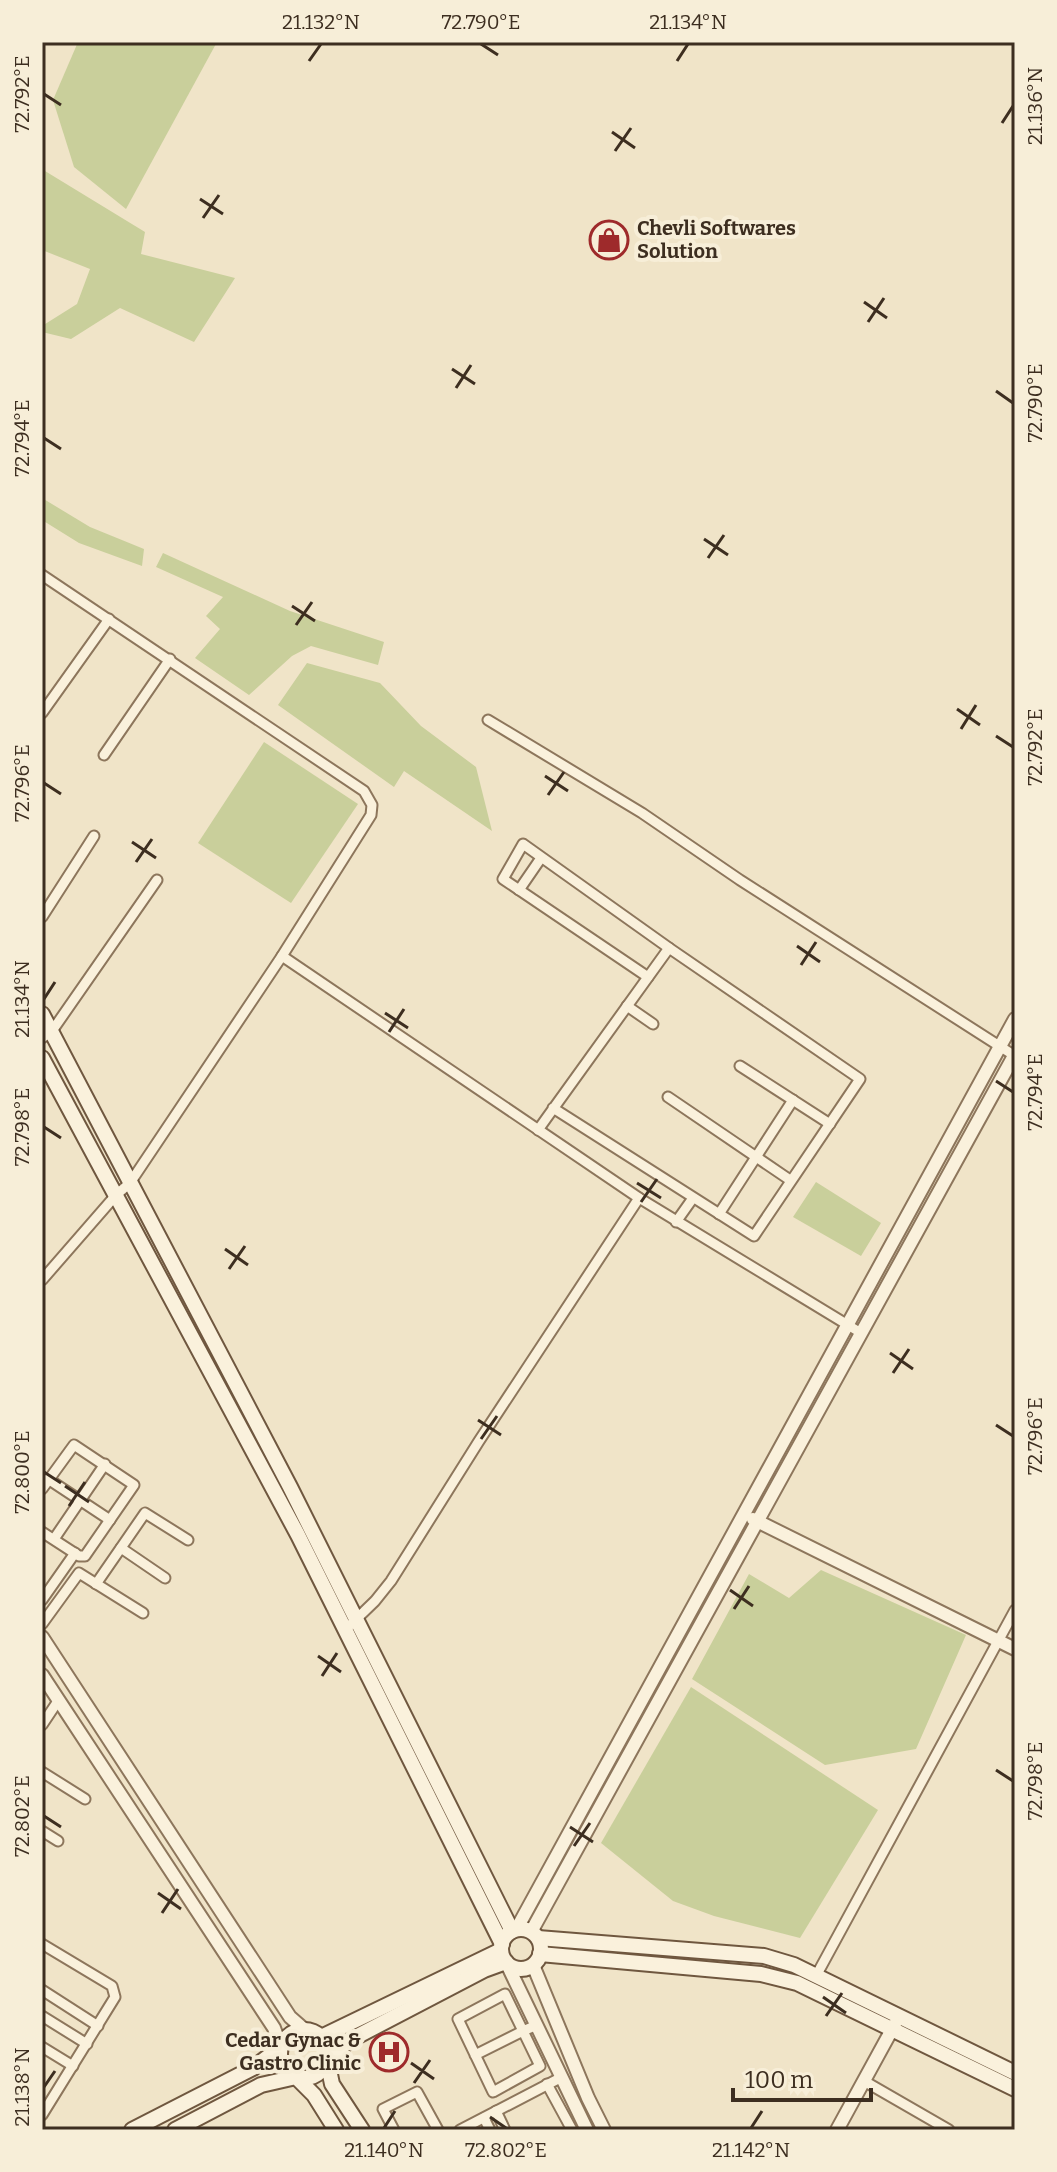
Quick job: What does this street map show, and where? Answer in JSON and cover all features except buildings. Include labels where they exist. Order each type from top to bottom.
[{"type":"main road","points":[[42,1014],[47,1034],[130,1183],[536,1959]]},
{"type":"main road","points":[[42,1058],[298,1535],[503,1952],[520,1969],[536,1959],[761,1974],[797,1983],[1015,2073]]},
{"type":"main road","points":[[175,2130],[261,2085],[296,2077],[312,2077],[350,2040],[484,1970],[524,1933],[764,1956],[794,1965],[1015,2089]]},
{"type":"main road","points":[[321,2037],[503,1952]]},
{"type":"main road","points":[[132,2130],[253,2068],[281,2047],[291,2034],[306,2031],[321,2037],[328,2052],[332,2084],[362,2130]]},
{"type":"main road","points":[[281,2047],[281,2061],[285,2068],[314,2095],[336,2130]]},
{"type":"street","points":[[42,575],[320,761],[370,798],[371,815],[282,956],[130,1183],[42,1280]]},
{"type":"street","points":[[42,713],[109,619]]},
{"type":"street","points":[[104,755],[170,659]]},
{"type":"street","points":[[488,720],[642,813],[740,880],[1015,1055],[758,1521],[524,1933]]},
{"type":"street","points":[[42,917],[94,836]]},
{"type":"street","points":[[553,1108],[754,1236],[860,1079],[523,844],[503,879],[648,977]]},
{"type":"street","points":[[519,890],[541,858]]},
{"type":"street","points":[[47,1034],[157,880]]},
{"type":"street","points":[[538,1130],[669,948]]},
{"type":"street","points":[[282,956],[639,1198],[861,1333]]},
{"type":"street","points":[[627,1006],[653,1024]]},
{"type":"street","points":[[524,1933],[742,1514],[1015,1019]]},
{"type":"street","points":[[740,1066],[830,1124]]},
{"type":"street","points":[[668,1097],[790,1180]]},
{"type":"street","points":[[719,1214],[793,1100]]},
{"type":"street","points":[[345,1630],[391,1581],[639,1198]]},
{"type":"street","points":[[676,1222],[693,1198]]},
{"type":"street","points":[[42,1489],[74,1445],[134,1483],[87,1554],[82,1556],[75,1553],[42,1532]]},
{"type":"street","points":[[54,1539],[105,1464]]},
{"type":"street","points":[[48,1479],[110,1520]]},
{"type":"street","points":[[96,1584],[145,1513],[188,1540]]},
{"type":"street","points":[[742,1514],[1015,1649]]},
{"type":"street","points":[[121,1548],[165,1578]]},
{"type":"street","points":[[42,1600],[75,1553]]},
{"type":"street","points":[[42,1624],[79,1573],[143,1613]]},
{"type":"street","points":[[816,1976],[1015,1610]]},
{"type":"street","points":[[42,1637],[290,2017],[306,2031]]},
{"type":"street","points":[[42,1675],[274,2028],[281,2047]]},
{"type":"street","points":[[42,1725],[58,1701]]},
{"type":"street","points":[[42,1772],[85,1799]]},
{"type":"street","points":[[42,1831],[58,1841]]},
{"type":"street","points":[[42,1944],[112,1986],[115,1997],[42,2115]]},
{"type":"street","points":[[503,1952],[587,2130]]},
{"type":"street","points":[[536,1959],[588,2098],[604,2130]]},
{"type":"street","points":[[42,1990],[98,2026]]},
{"type":"street","points":[[505,1994],[523,2031],[540,2066],[493,2092],[458,2019],[505,1994]]},
{"type":"street","points":[[42,2016],[87,2044]]},
{"type":"street","points":[[840,2129],[895,2023]]},
{"type":"street","points":[[475,2055],[537,2025]]},
{"type":"street","points":[[42,2047],[73,2066]]},
{"type":"street","points":[[460,2130],[562,2077]]},
{"type":"street","points":[[864,2081],[949,2130]]},
{"type":"street","points":[[547,2084],[572,2130]]},
{"type":"street","points":[[394,2130],[383,2109],[417,2092],[438,2130]]},
{"type":"street","points":[[496,2111],[505,2130]]},
{"type":"street","points":[[484,2118],[490,2130]]},
{"type":"green space","points":[[78,42],[217,42],[126,209],[74,167],[53,100]]},
{"type":"green space","points":[[42,166],[45,171],[145,232],[141,254],[235,278],[194,342],[120,308],[71,339],[42,332],[42,326],[77,304],[90,269],[42,250]]},
{"type":"green space","points":[[42,498],[90,527],[144,549],[142,566],[79,543],[42,520]]},
{"type":"green space","points":[[163,553],[290,611],[384,642],[378,665],[311,646],[292,656],[249,695],[195,658],[220,629],[206,616],[223,597],[156,567]]},
{"type":"green space","points":[[307,663],[380,683],[421,726],[476,767],[492,831],[404,771],[394,787],[278,705]]},
{"type":"green space","points":[[264,742],[358,804],[291,903],[198,843]]},
{"type":"green space","points":[[816,1182],[881,1223],[861,1256],[793,1217]]},
{"type":"green space","points":[[821,1570],[966,1635],[916,1749],[825,1765],[692,1679],[749,1574],[789,1598]]},
{"type":"green space","points":[[691,1687],[878,1810],[800,1938],[714,1916],[673,1901],[601,1843]]},
{"type":"place","name":"Chevli Softwares Solution","points":[[609,240]]},
{"type":"place","name":"Cedar Gynac & Gastro Clinic","points":[[389,2052]]}]
